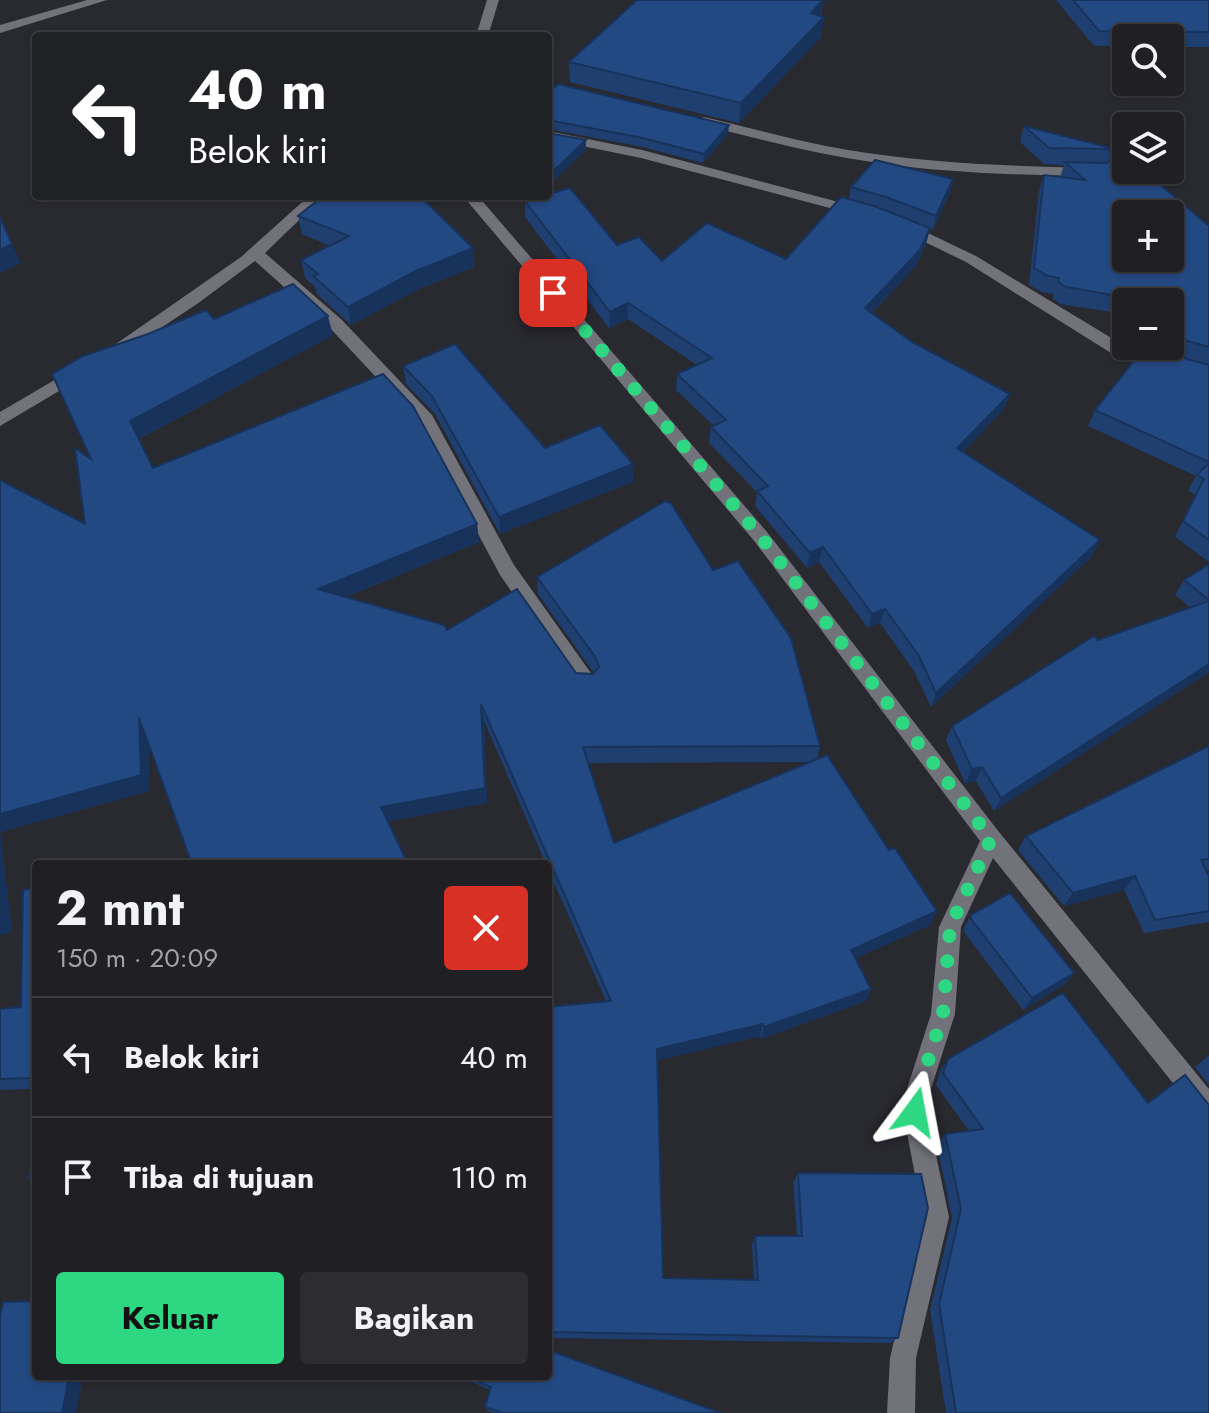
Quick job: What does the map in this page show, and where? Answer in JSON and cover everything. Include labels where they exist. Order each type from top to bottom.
[{"type":"street","points":[[0,29],[101,0]]},
{"type":"street","points":[[483,32],[493,0]]},
{"type":"street","points":[[685,117],[814,148],[910,162],[1000,171],[1101,172]]},
{"type":"street","points":[[552,136],[642,154],[882,218],[924,234],[971,259],[1117,349],[1209,374]]},
{"type":"street","points":[[0,420],[150,329],[255,253],[299,217],[314,200]]},
{"type":"street","points":[[473,200],[761,537],[991,839],[1209,1108]]},
{"type":"street","points":[[255,253],[336,324],[426,419],[507,570],[586,682]]},
{"type":"street","points":[[901,1413],[903,1358],[936,1217],[915,1112],[916,1102],[943,1014],[950,927],[991,839]]},
{"type":"building","points":[[637,0],[823,0],[811,13],[824,17],[741,103],[569,62]]},
{"type":"building","points":[[1073,0],[1209,0],[1209,32],[1184,32],[1184,24],[1112,24],[1112,31],[1099,31]]},
{"type":"building","points":[[558,84],[729,125],[704,154],[643,138],[552,121],[552,89]]},
{"type":"building","points":[[1024,126],[1112,148],[1112,152],[1049,148]]},
{"type":"building","points":[[552,134],[586,140],[552,172]]},
{"type":"building","points":[[1112,158],[1112,184],[1160,184],[1178,200],[1112,200],[1112,272],[1184,272],[1184,205],[1209,226],[1209,347],[1184,340],[1184,288],[1112,288],[1112,295],[1066,287],[1058,282],[1059,278],[1034,268],[1044,175],[1085,180],[1065,162],[1107,163]]},
{"type":"building","points":[[875,160],[953,179],[936,216],[851,187]]},
{"type":"building","points":[[570,188],[617,245],[639,237],[662,261],[707,223],[786,259],[841,197],[930,228],[920,250],[865,308],[912,342],[1010,394],[957,448],[1100,540],[936,693],[919,656],[885,609],[872,614],[823,547],[810,553],[757,491],[768,486],[711,427],[726,420],[677,374],[712,358],[628,303],[610,312],[525,201],[552,200],[552,193]]},
{"type":"building","points":[[318,200],[424,200],[473,248],[416,271],[348,307],[313,276],[318,274],[301,260],[349,236],[298,216]]},
{"type":"building","points":[[0,217],[12,244],[0,250]]},
{"type":"building","points":[[293,284],[328,316],[130,421],[153,468],[383,374],[413,406],[477,524],[318,589],[444,625],[447,630],[517,589],[576,673],[593,674],[599,667],[596,658],[537,577],[665,501],[671,503],[713,570],[738,561],[791,638],[820,746],[583,747],[614,843],[827,755],[889,850],[895,848],[937,911],[851,950],[871,989],[764,1027],[763,1024],[657,1049],[663,1278],[758,1280],[755,1236],[802,1236],[798,1173],[921,1174],[928,1208],[898,1338],[552,1332],[552,1007],[611,1001],[552,860],[549,860],[481,704],[485,788],[381,807],[406,860],[191,860],[139,718],[141,775],[0,814],[0,480],[85,524],[75,448],[91,459],[52,374],[83,356],[206,310],[214,319]]},
{"type":"building","points":[[455,344],[545,448],[600,425],[633,464],[499,517],[432,396],[403,366]]},
{"type":"building","points":[[1184,358],[1209,365],[1209,462],[1095,410],[1135,360]]},
{"type":"building","points":[[1209,463],[1209,540],[1183,521],[1204,479],[1197,475]]},
{"type":"building","points":[[1209,564],[1209,600],[1184,580]]},
{"type":"building","points":[[1209,601],[1209,664],[1001,798],[982,767],[972,769],[952,726],[1094,636],[1098,640]]},
{"type":"building","points":[[1209,746],[1209,859],[1201,860],[1209,876],[1209,911],[1155,920],[1135,876],[1073,893],[1026,836]]},
{"type":"building","points":[[32,888],[32,1078],[0,1079],[0,1009],[21,1007],[23,890]]},
{"type":"building","points":[[1010,893],[1074,973],[1032,998],[971,919],[971,915]]},
{"type":"building","points":[[1063,993],[1148,1103],[1185,1075],[1209,1105],[1209,1413],[956,1413],[939,1304],[961,1209],[945,1134],[983,1129],[943,1073],[948,1059]]},
{"type":"building","points":[[32,1301],[32,1380],[68,1380],[62,1413],[0,1413],[0,1315],[3,1302]]},
{"type":"building","points":[[552,1351],[721,1413],[503,1413],[485,1407],[491,1387],[474,1380],[552,1380]]},
{"type":"route","points":[[553,293],[761,537],[991,839],[950,927],[943,1014],[918,1092],[915,1112]]}]
